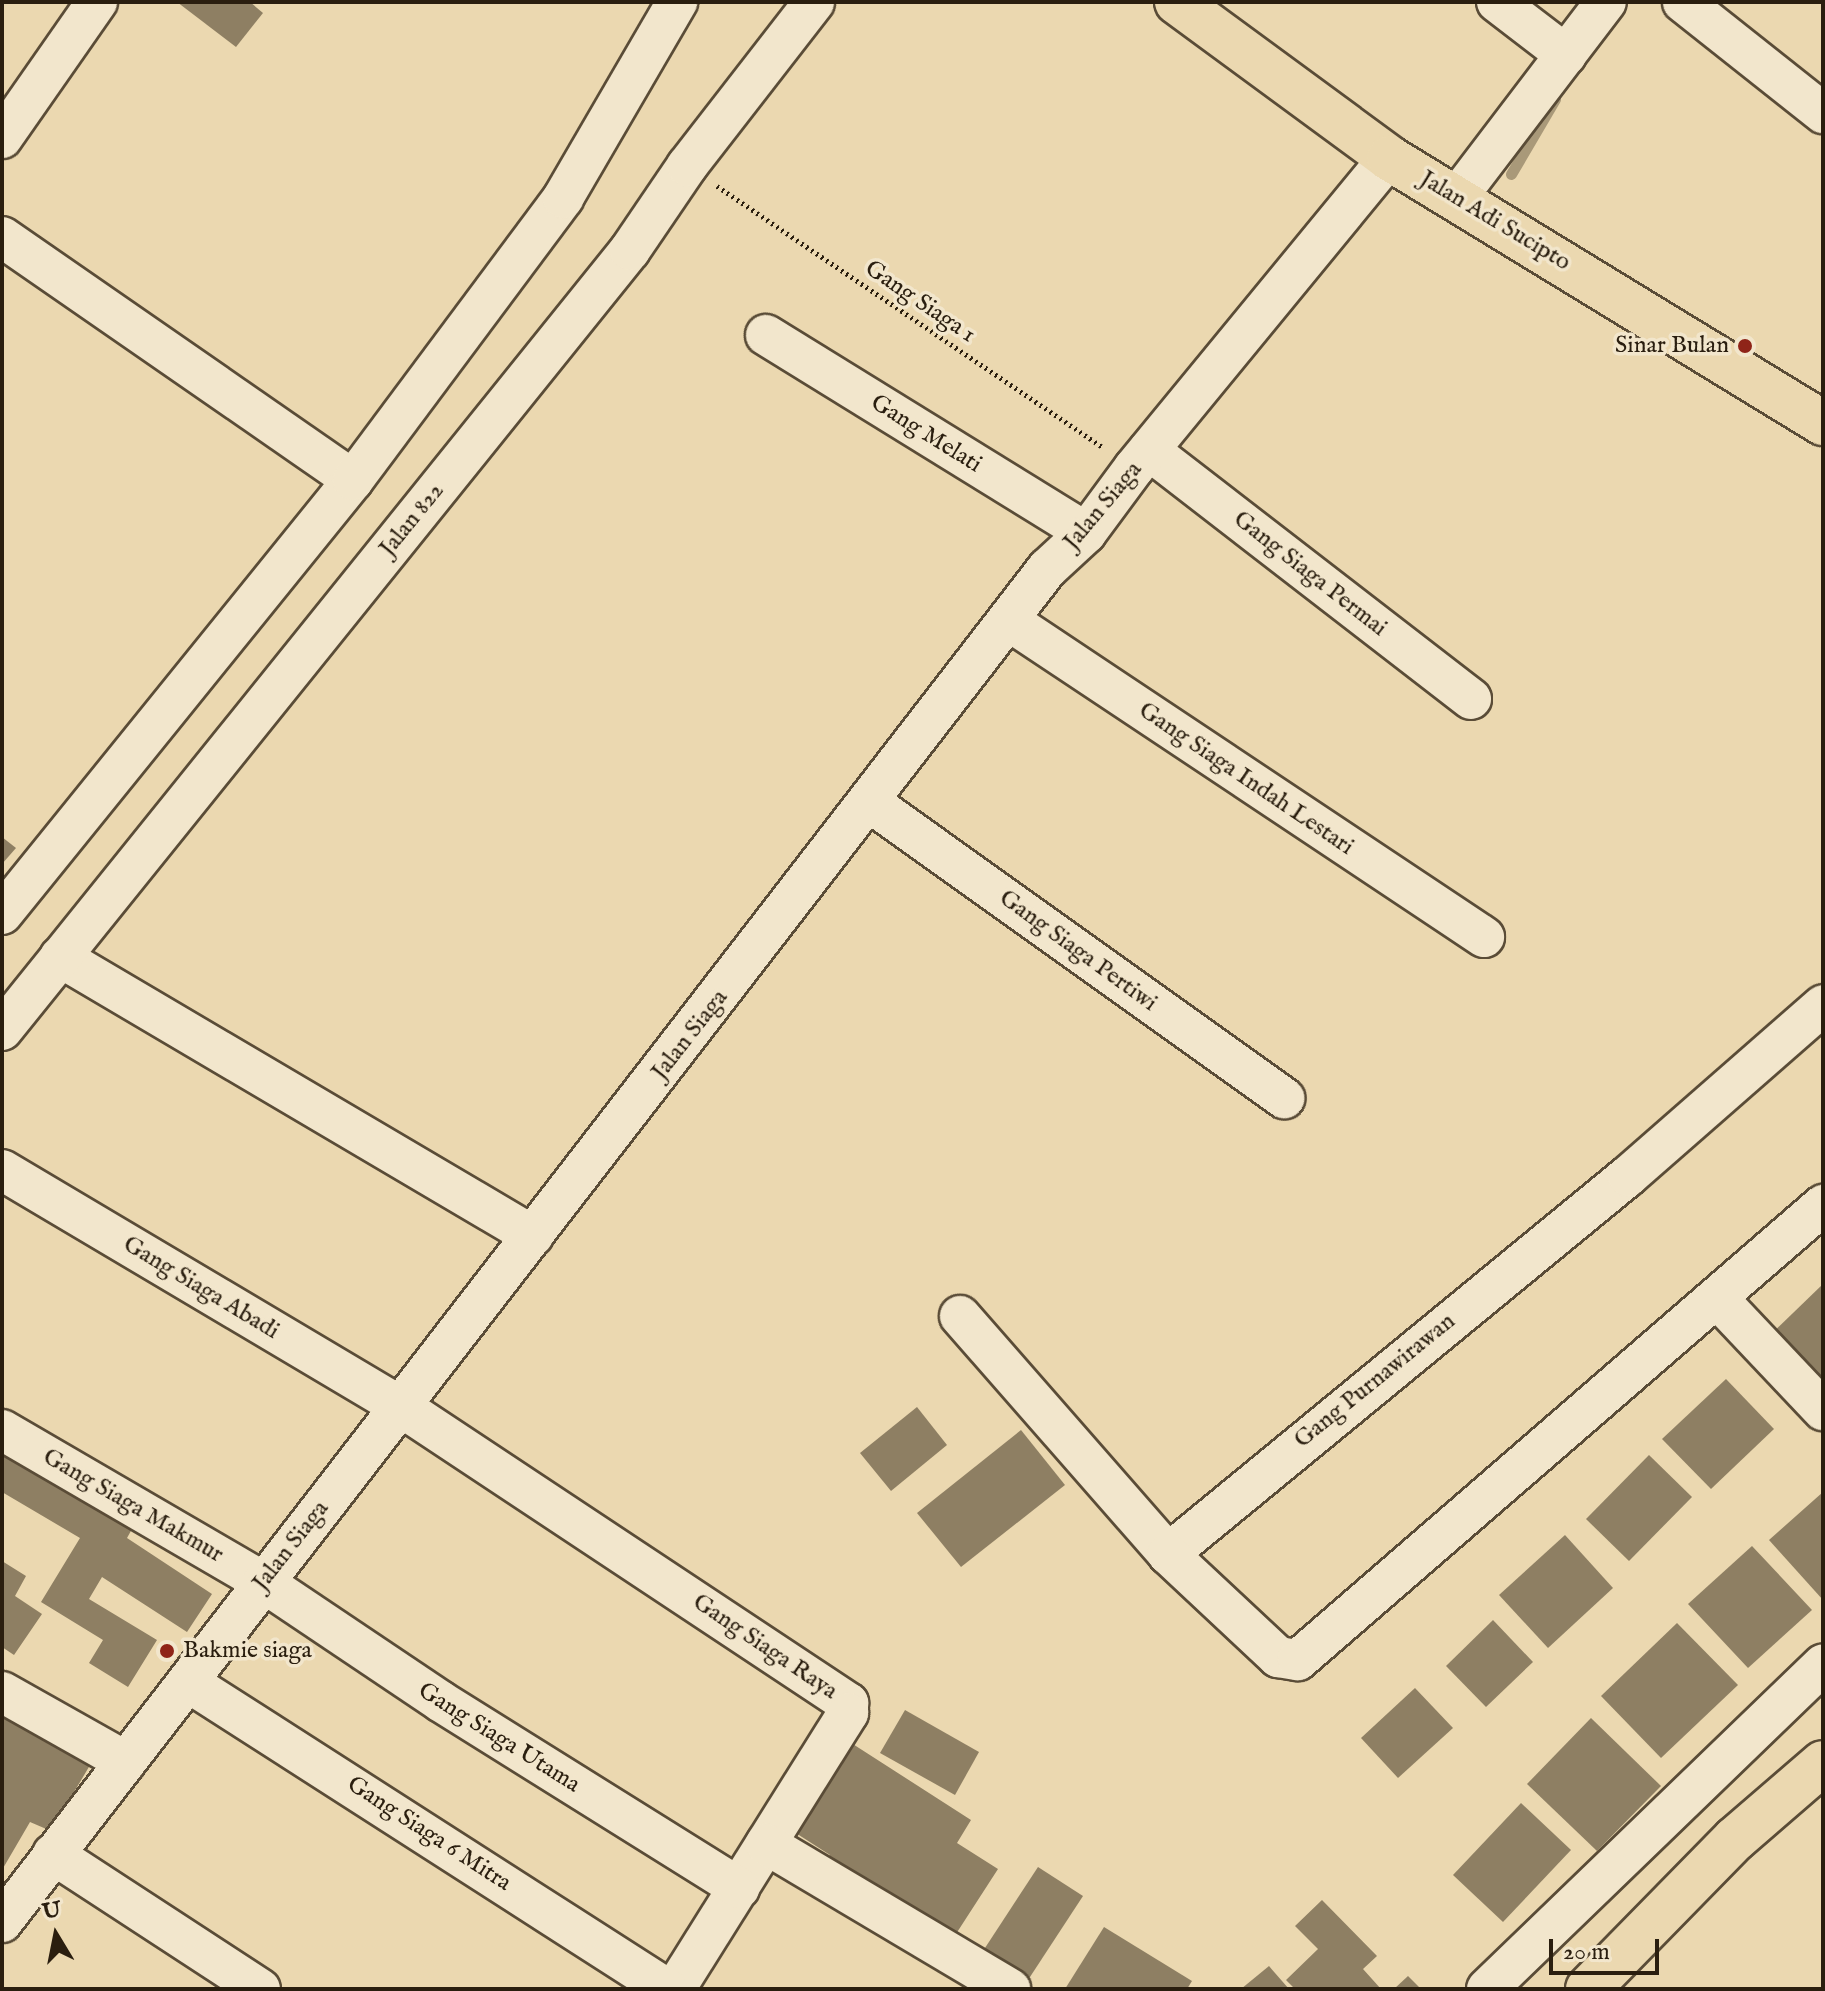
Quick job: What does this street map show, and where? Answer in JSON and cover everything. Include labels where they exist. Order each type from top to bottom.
[{"type":"main road","name":"Jalan Adi Sucipto","points":[[1177,2],[1389,158],[1458,196],[1823,423]]},
{"type":"main road","points":[[1588,1989],[1735,1839],[1823,1763]]},
{"type":"street","points":[[2,138],[97,2]]},
{"type":"street","points":[[2,914],[353,480],[563,198],[677,2]]},
{"type":"street","name":"Jalan 822","points":[[2,1030],[630,250],[687,166],[814,2]]},
{"type":"street","points":[[1497,2],[1566,55]]},
{"type":"street","points":[[1458,196],[1606,2]]},
{"type":"street","points":[[1683,2],[1823,113]]},
{"type":"street","name":"Jalan Siaga","points":[[2,1922],[263,1582],[871,803],[1047,569],[1086,533],[1141,459],[1389,158]]},
{"type":"street","points":[[2,237],[353,480]]},
{"type":"street","name":"Gang Melati","points":[[766,335],[1086,533]]},
{"type":"street","name":"Gang Siaga Permai","points":[[1141,459],[1471,699]]},
{"type":"street","name":"Gang Siaga Indah Lestari","points":[[1008,620],[1484,937]]},
{"type":"street","name":"Gang Siaga Pertiwi","points":[[871,803],[1284,1098]]},
{"type":"street","points":[[60,957],[533,1236]]},
{"type":"street","name":"Gang Purnawirawan","points":[[1168,1554],[1628,1176],[1823,1005]]},
{"type":"street","name":"Gang Siaga Abadi","points":[[2,1170],[400,1406]]},
{"type":"street","points":[[960,1316],[1168,1554],[1278,1657],[1298,1660],[1823,1205]]},
{"type":"street","points":[[1718,1299],[1823,1410]]},
{"type":"street","name":"Gang Siaga Raya","points":[[400,1406],[848,1703],[848,1713],[675,1989]]},
{"type":"street","name":"Gang Siaga Makmur","points":[[2,1430],[263,1582]]},
{"type":"street","name":"Gang Siaga Utama","points":[[263,1582],[440,1701],[739,1888]]},
{"type":"street","points":[[1487,1989],[1823,1664]]},
{"type":"street","name":"Gang Siaga 6 Mitra","points":[[188,1682],[667,1989]]},
{"type":"street","points":[[2,1692],[126,1762]]},
{"type":"street","points":[[766,1844],[1010,1989]]},
{"type":"street","points":[[53,1854],[260,1989]]},
{"type":"path","name":"Gang Siaga 1","points":[[687,166],[1141,459]]},
{"type":"building","points":[[177,2],[250,2],[263,13],[236,47]]},
{"type":"building","points":[[2,837],[16,848],[2,864]]},
{"type":"building","points":[[1823,1284],[1823,1388],[1766,1339]]},
{"type":"building","points":[[1726,1379],[1774,1429],[1711,1489],[1662,1439]]},
{"type":"building","points":[[917,1407],[947,1445],[891,1491],[860,1453]]},
{"type":"building","points":[[1021,1430],[1065,1485],[961,1567],[917,1513]]},
{"type":"building","points":[[2,1452],[132,1529],[127,1538],[212,1594],[187,1632],[102,1577],[89,1599],[157,1640],[128,1687],[89,1663],[103,1640],[41,1602],[80,1538],[2,1492]]},
{"type":"building","points":[[1649,1455],[1692,1497],[1629,1561],[1586,1519]]},
{"type":"building","points":[[1823,1492],[1823,1600],[1769,1540]]},
{"type":"building","points":[[1565,1535],[1613,1588],[1548,1648],[1499,1595]]},
{"type":"building","points":[[1752,1546],[1812,1610],[1748,1668],[1688,1604]]},
{"type":"building","points":[[2,1561],[26,1576],[15,1596],[42,1614],[14,1655],[2,1647]]},
{"type":"building","points":[[1493,1620],[1533,1662],[1486,1707],[1446,1666]]},
{"type":"building","points":[[1677,1623],[1738,1685],[1661,1758],[1601,1696]]},
{"type":"building","points":[[1415,1688],[1453,1728],[1398,1778],[1361,1738]]},
{"type":"building","points":[[2,1698],[96,1755],[51,1831],[30,1822],[2,1870]]},
{"type":"building","points":[[905,1710],[979,1752],[955,1795],[880,1753]]},
{"type":"building","points":[[1591,1718],[1661,1786],[1597,1851],[1527,1784]]},
{"type":"building","points":[[845,1739],[971,1820],[957,1843],[998,1869],[954,1937],[821,1868],[830,1855],[788,1828]]},
{"type":"building","points":[[1521,1803],[1571,1850],[1503,1922],[1453,1875]]},
{"type":"building","points":[[1038,1867],[1083,1896],[1028,1980],[983,1951]]},
{"type":"building","points":[[1322,1900],[1377,1956],[1363,1969],[1381,1989],[1295,1989],[1286,1980],[1318,1949],[1295,1926]]},
{"type":"building","points":[[1104,1927],[1192,1981],[1187,1989],[1065,1989]]},
{"type":"building","points":[[1269,1966],[1289,1989],[1241,1989]]},
{"type":"building","points":[[1408,1976],[1421,1989],[1394,1989]]},
{"type":"waterway","points":[[1511,174],[1555,99]]},
{"type":"place","name":"Sinar Bulan","points":[[1745,346]]},
{"type":"place","name":"Bakmie siaga","points":[[167,1651]]}]
